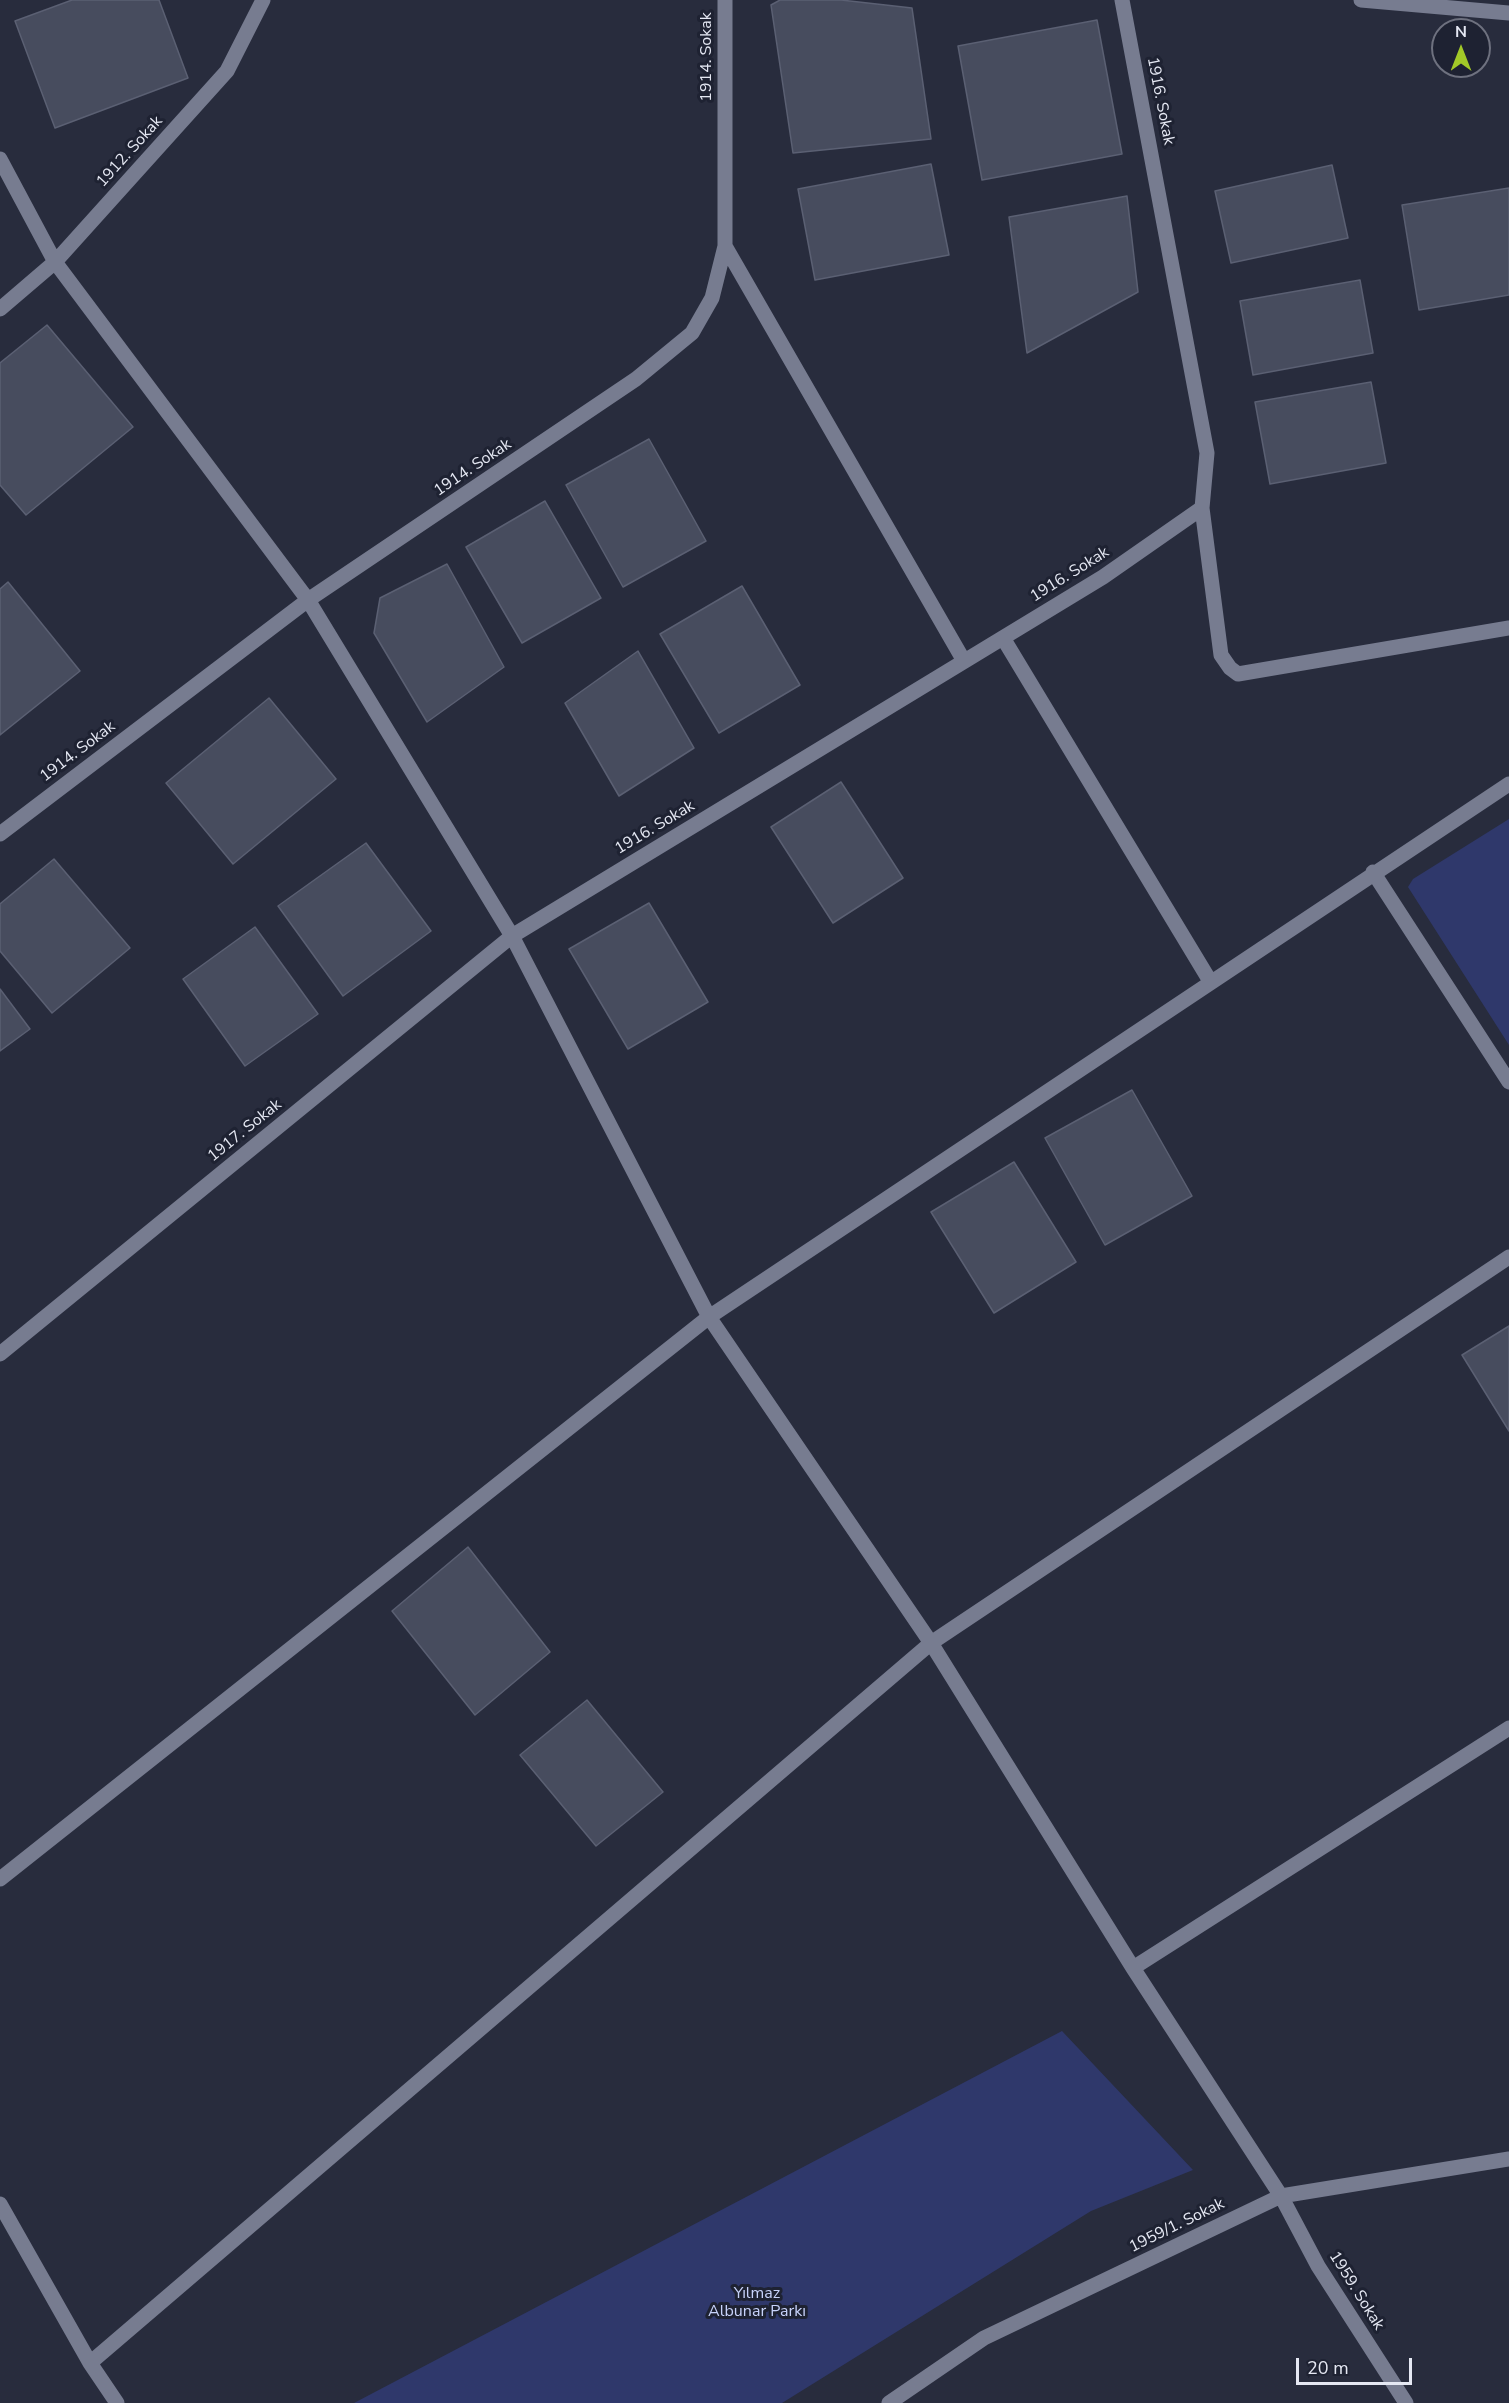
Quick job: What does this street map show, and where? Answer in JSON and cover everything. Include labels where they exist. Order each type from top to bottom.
[{"type":"street","name":"1912. Sokak","points":[[0,309],[55,262],[227,71],[263,0]]},
{"type":"street","name":"1914. Sokak","points":[[0,834],[308,600],[636,379],[692,333],[712,297],[725,246],[725,0]]},
{"type":"street","name":"1916. Sokak","points":[[512,936],[1103,577],[1202,508],[1207,453],[1122,0]]},
{"type":"street","points":[[1362,0],[1509,13]]},
{"type":"street","name":"1959. Sokak","points":[[0,159],[55,262],[308,600],[512,936],[708,1317],[931,1643],[1133,1968],[1281,2196],[1318,2266],[1406,2403]]},
{"type":"street","points":[[725,246],[964,662]]},
{"type":"street","points":[[1202,508],[1221,655],[1230,668],[1238,674],[1509,628]]},
{"type":"street","points":[[1003,638],[1210,981]]},
{"type":"street","points":[[0,1879],[708,1317],[1509,783]]},
{"type":"street","points":[[1373,872],[1509,1082]]},
{"type":"street","name":"1917. Sokak","points":[[0,1354],[512,936]]},
{"type":"street","points":[[90,2363],[931,1643],[1509,1257]]},
{"type":"street","points":[[1133,1968],[1509,1728]]},
{"type":"street","name":"1959/1. Sokak","points":[[889,2403],[984,2338],[1281,2196],[1509,2158]]},
{"type":"street","points":[[0,2204],[90,2363],[117,2403]]},
{"type":"green space","points":[[1509,819],[1509,1045],[1408,887],[1413,879]]},
{"type":"green space","name":"Yılmaz Albunar Parkı","points":[[1062,2031],[1193,2170],[1091,2211],[782,2403],[354,2403]]},
{"type":"building","points":[[72,0],[159,0],[188,78],[55,128],[15,21]]},
{"type":"building","points":[[780,0],[841,0],[912,8],[931,139],[793,153],[771,5]]},
{"type":"building","points":[[1097,20],[1122,154],[982,180],[958,46]]},
{"type":"building","points":[[931,164],[949,255],[815,280],[798,189]]},
{"type":"building","points":[[1332,165],[1348,238],[1231,263],[1215,191]]},
{"type":"building","points":[[1509,188],[1509,295],[1419,310],[1402,205]]},
{"type":"building","points":[[1127,196],[1138,292],[1027,353],[1009,217]]},
{"type":"building","points":[[1360,280],[1373,353],[1253,375],[1240,301]]},
{"type":"building","points":[[47,325],[133,427],[26,515],[0,485],[0,363]]},
{"type":"building","points":[[1371,382],[1386,463],[1270,484],[1255,402]]},
{"type":"building","points":[[649,439],[706,541],[623,587],[566,485]]},
{"type":"building","points":[[545,501],[601,598],[522,643],[466,547]]},
{"type":"building","points":[[447,564],[504,667],[427,722],[374,633],[380,598]]},
{"type":"building","points":[[8,582],[80,671],[0,735],[0,589]]},
{"type":"building","points":[[742,586],[800,685],[719,733],[660,634]]},
{"type":"building","points":[[638,651],[694,748],[619,796],[565,703]]},
{"type":"building","points":[[269,698],[336,779],[233,864],[166,783]]},
{"type":"building","points":[[841,782],[903,878],[833,923],[771,827]]},
{"type":"building","points":[[366,843],[431,931],[343,996],[278,906]]},
{"type":"building","points":[[54,859],[130,948],[52,1013],[0,951],[0,904]]},
{"type":"building","points":[[649,903],[708,1002],[628,1049],[569,949]]},
{"type":"building","points":[[255,927],[318,1014],[245,1066],[183,979]]},
{"type":"building","points":[[0,989],[30,1029],[0,1051]]},
{"type":"building","points":[[1132,1090],[1192,1196],[1105,1245],[1045,1138]]},
{"type":"building","points":[[1014,1162],[1076,1262],[994,1313],[931,1212]]},
{"type":"building","points":[[1509,1326],[1509,1431],[1462,1355]]},
{"type":"building","points":[[468,1547],[550,1652],[475,1715],[392,1611]]},
{"type":"building","points":[[587,1700],[663,1792],[596,1846],[520,1755]]}]
